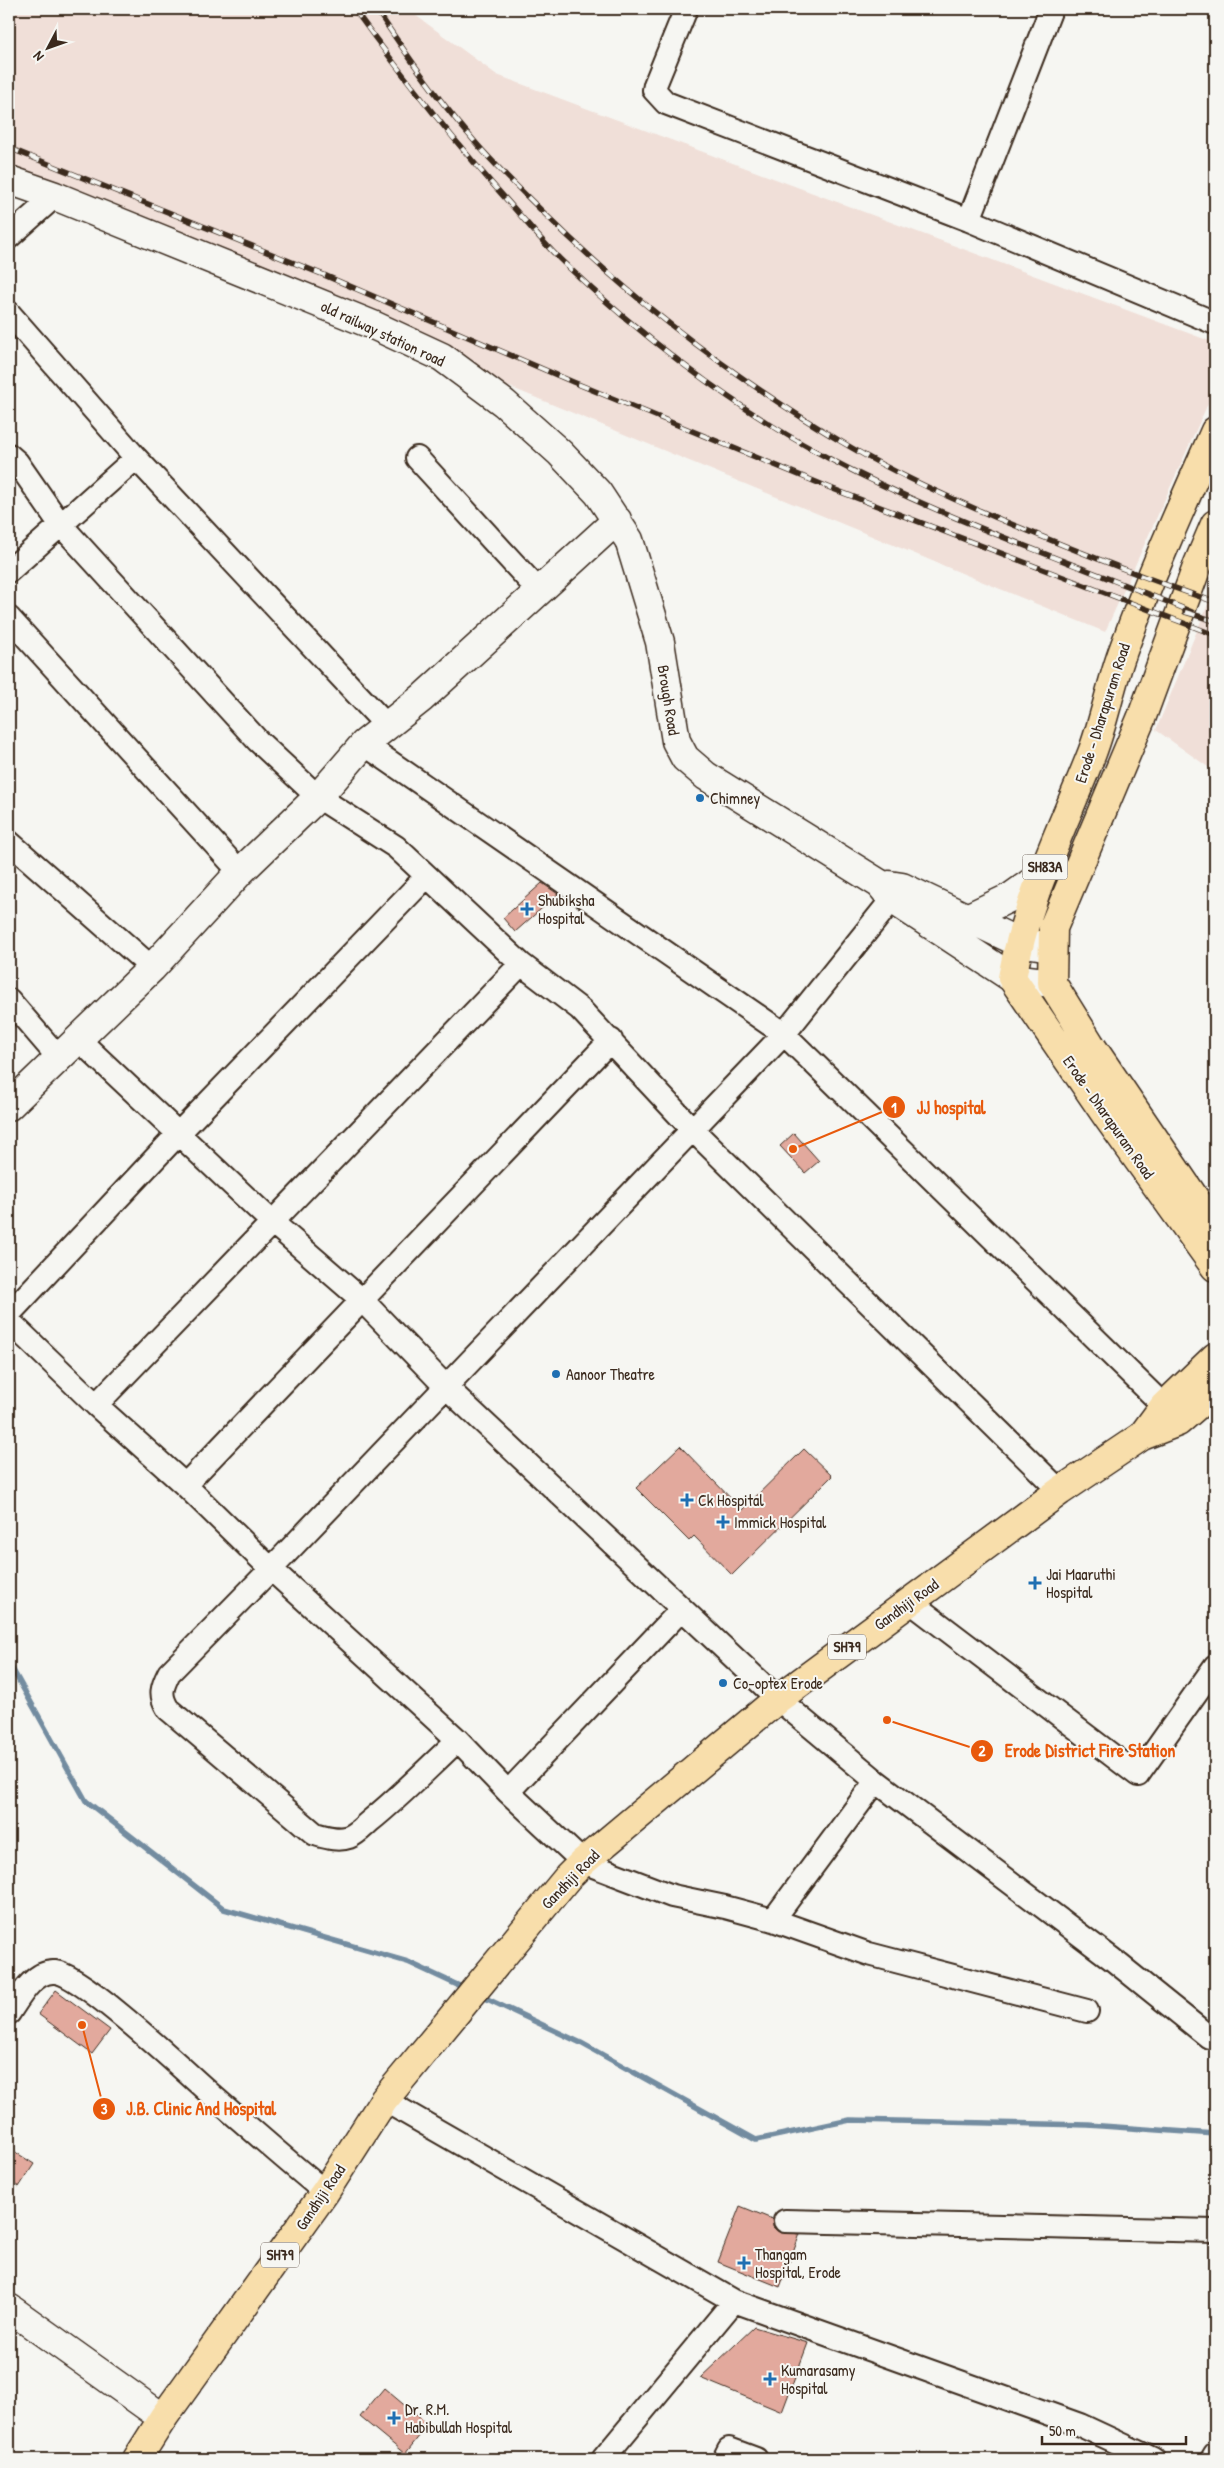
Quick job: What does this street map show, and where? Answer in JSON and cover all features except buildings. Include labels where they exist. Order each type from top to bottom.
[{"type":"main road","name":"Erode - Dharapuram Road","points":[[1215,431],[1152,575],[1123,649],[1093,751],[1042,875],[1018,942],[1012,978],[1108,1118],[1215,1267]]},
{"type":"main road","name":"Erode - Dharapuram Road","points":[[1215,524],[1198,564],[1142,719],[1053,928],[1051,947],[1052,983],[1090,1044],[1215,1228]]},
{"type":"main road","name":"Gandhiji Road","points":[[1142,1436],[1164,1406],[1215,1357]]},
{"type":"main road","name":"Gandhiji Road","points":[[137,2459],[163,2418],[326,2192],[384,2100],[423,2050],[575,1870],[778,1699],[1060,1491],[1142,1436],[1178,1422],[1215,1390]]},
{"type":"street","points":[[686,9],[655,85],[654,90],[666,103],[969,220],[1215,323]]},
{"type":"street","points":[[969,220],[1051,9]]},
{"type":"street","name":"old railway station road","points":[[9,180],[56,196],[373,325],[442,357],[504,403],[560,453],[598,493],[629,540],[660,642]]},
{"type":"street","points":[[9,237],[56,196]]},
{"type":"street","points":[[9,312],[136,458],[387,726]]},
{"type":"street","points":[[9,456],[16,462],[60,524],[258,741],[318,797],[396,847],[521,964],[580,1009],[694,1131],[1060,1491]]},
{"type":"street","points":[[9,571],[136,458]]},
{"type":"street","points":[[417,458],[539,591]]},
{"type":"street","points":[[9,1106],[58,1056],[152,968],[240,872],[318,797],[364,744],[422,698],[616,520]]},
{"type":"street","points":[[9,618],[240,872]]},
{"type":"street","name":"Brough Road","points":[[660,642],[676,741],[685,758],[706,776],[891,890]]},
{"type":"street","points":[[364,744],[784,1034],[1164,1406]]},
{"type":"street","points":[[9,842],[152,968]]},
{"type":"street","points":[[968,918],[1011,897],[1042,875]]},
{"type":"street","points":[[9,1314],[178,1134],[426,877]]},
{"type":"street","points":[[891,890],[968,918],[1018,942],[1051,947]]},
{"type":"street","points":[[458,1740],[373,1819],[349,1837],[336,1839],[315,1834],[168,1709],[161,1696],[162,1686],[168,1673],[271,1570],[694,1131],[784,1034],[891,890]]},
{"type":"street","points":[[891,890],[1012,978],[1052,983]]},
{"type":"street","points":[[96,1405],[521,964]]},
{"type":"street","points":[[9,1000],[58,1056]]},
{"type":"street","points":[[77,1038],[272,1222],[362,1300],[446,1387],[778,1699],[876,1781],[1112,1959],[1209,2037]]},
{"type":"street","points":[[185,1485],[611,1040]]},
{"type":"street","points":[[9,1321],[96,1405],[185,1485],[271,1570],[458,1740],[508,1792],[575,1870],[773,1920],[869,1954],[1087,2011]]},
{"type":"street","points":[[909,1601],[1138,1775],[1215,1666]]},
{"type":"street","points":[[508,1792],[682,1609]]},
{"type":"street","points":[[773,1920],[876,1781]]},
{"type":"street","points":[[9,2013],[24,1991],[45,1972],[56,1972],[69,1976],[111,2007],[286,2160],[326,2192]]},
{"type":"street","points":[[384,2100],[734,2301],[1080,2425],[1153,2459]]},
{"type":"street","points":[[785,2221],[1215,2231]]},
{"type":"street","points":[[603,2459],[734,2301]]},
{"type":"street","points":[[9,2308],[163,2418]]},
{"type":"street","points":[[724,2459],[730,2449],[756,2459]]},
{"type":"street","points":[[1212,2459],[1215,2454]]},
{"type":"shaded area","points":[[9,9],[407,9],[497,75],[1215,343],[1215,388],[1105,632],[9,181]]},
{"type":"shaded area","points":[[1215,587],[1215,772],[1156,730]]},
{"type":"waterway","points":[[9,1663],[86,1801],[224,1909],[408,1962],[466,1989]]},
{"type":"waterway","points":[[481,1996],[581,2043],[756,2140],[850,2120],[1088,2125],[1215,2134]]},
{"type":"railway","points":[[354,9],[451,135],[550,249],[591,288],[652,340],[717,389],[784,433],[817,452],[908,497],[1002,537],[1192,612]]},
{"type":"railway","points":[[376,9],[409,58],[445,105],[478,146],[505,175],[614,278],[651,309],[729,368],[810,423],[852,448],[926,487],[1083,553],[1215,602]]},
{"type":"railway","points":[[9,148],[324,275],[573,382],[833,489],[1215,635]]},
{"type":"railway","points":[[1185,612],[1215,621]]},
{"type":"place","name":"Chimney","points":[[700,798]]},
{"type":"place","name":"Shubiksha Hospital","points":[[527,909]]},
{"type":"place","name":"JJ hospital","points":[[793,1149]]},
{"type":"place","name":"Aanoor Theatre","points":[[556,1374]]},
{"type":"place","name":"Ck Hospital","points":[[687,1500]]},
{"type":"place","name":"Immick Hospital","points":[[723,1522]]},
{"type":"place","name":"Jai Maaruthi Hospital","points":[[1035,1583]]},
{"type":"place","name":"Co-optex Erode","points":[[723,1683]]},
{"type":"place","name":"Erode District Fire Station","points":[[887,1720]]},
{"type":"place","name":"J.B. Clinic And Hospital","points":[[82,2025]]},
{"type":"place","name":"Thangam Hospital, Erode","points":[[744,2263]]},
{"type":"place","name":"Kumarasamy Hospital","points":[[770,2379]]},
{"type":"place","name":"Dr. R.M. Habibullah Hospital","points":[[394,2418]]}]
